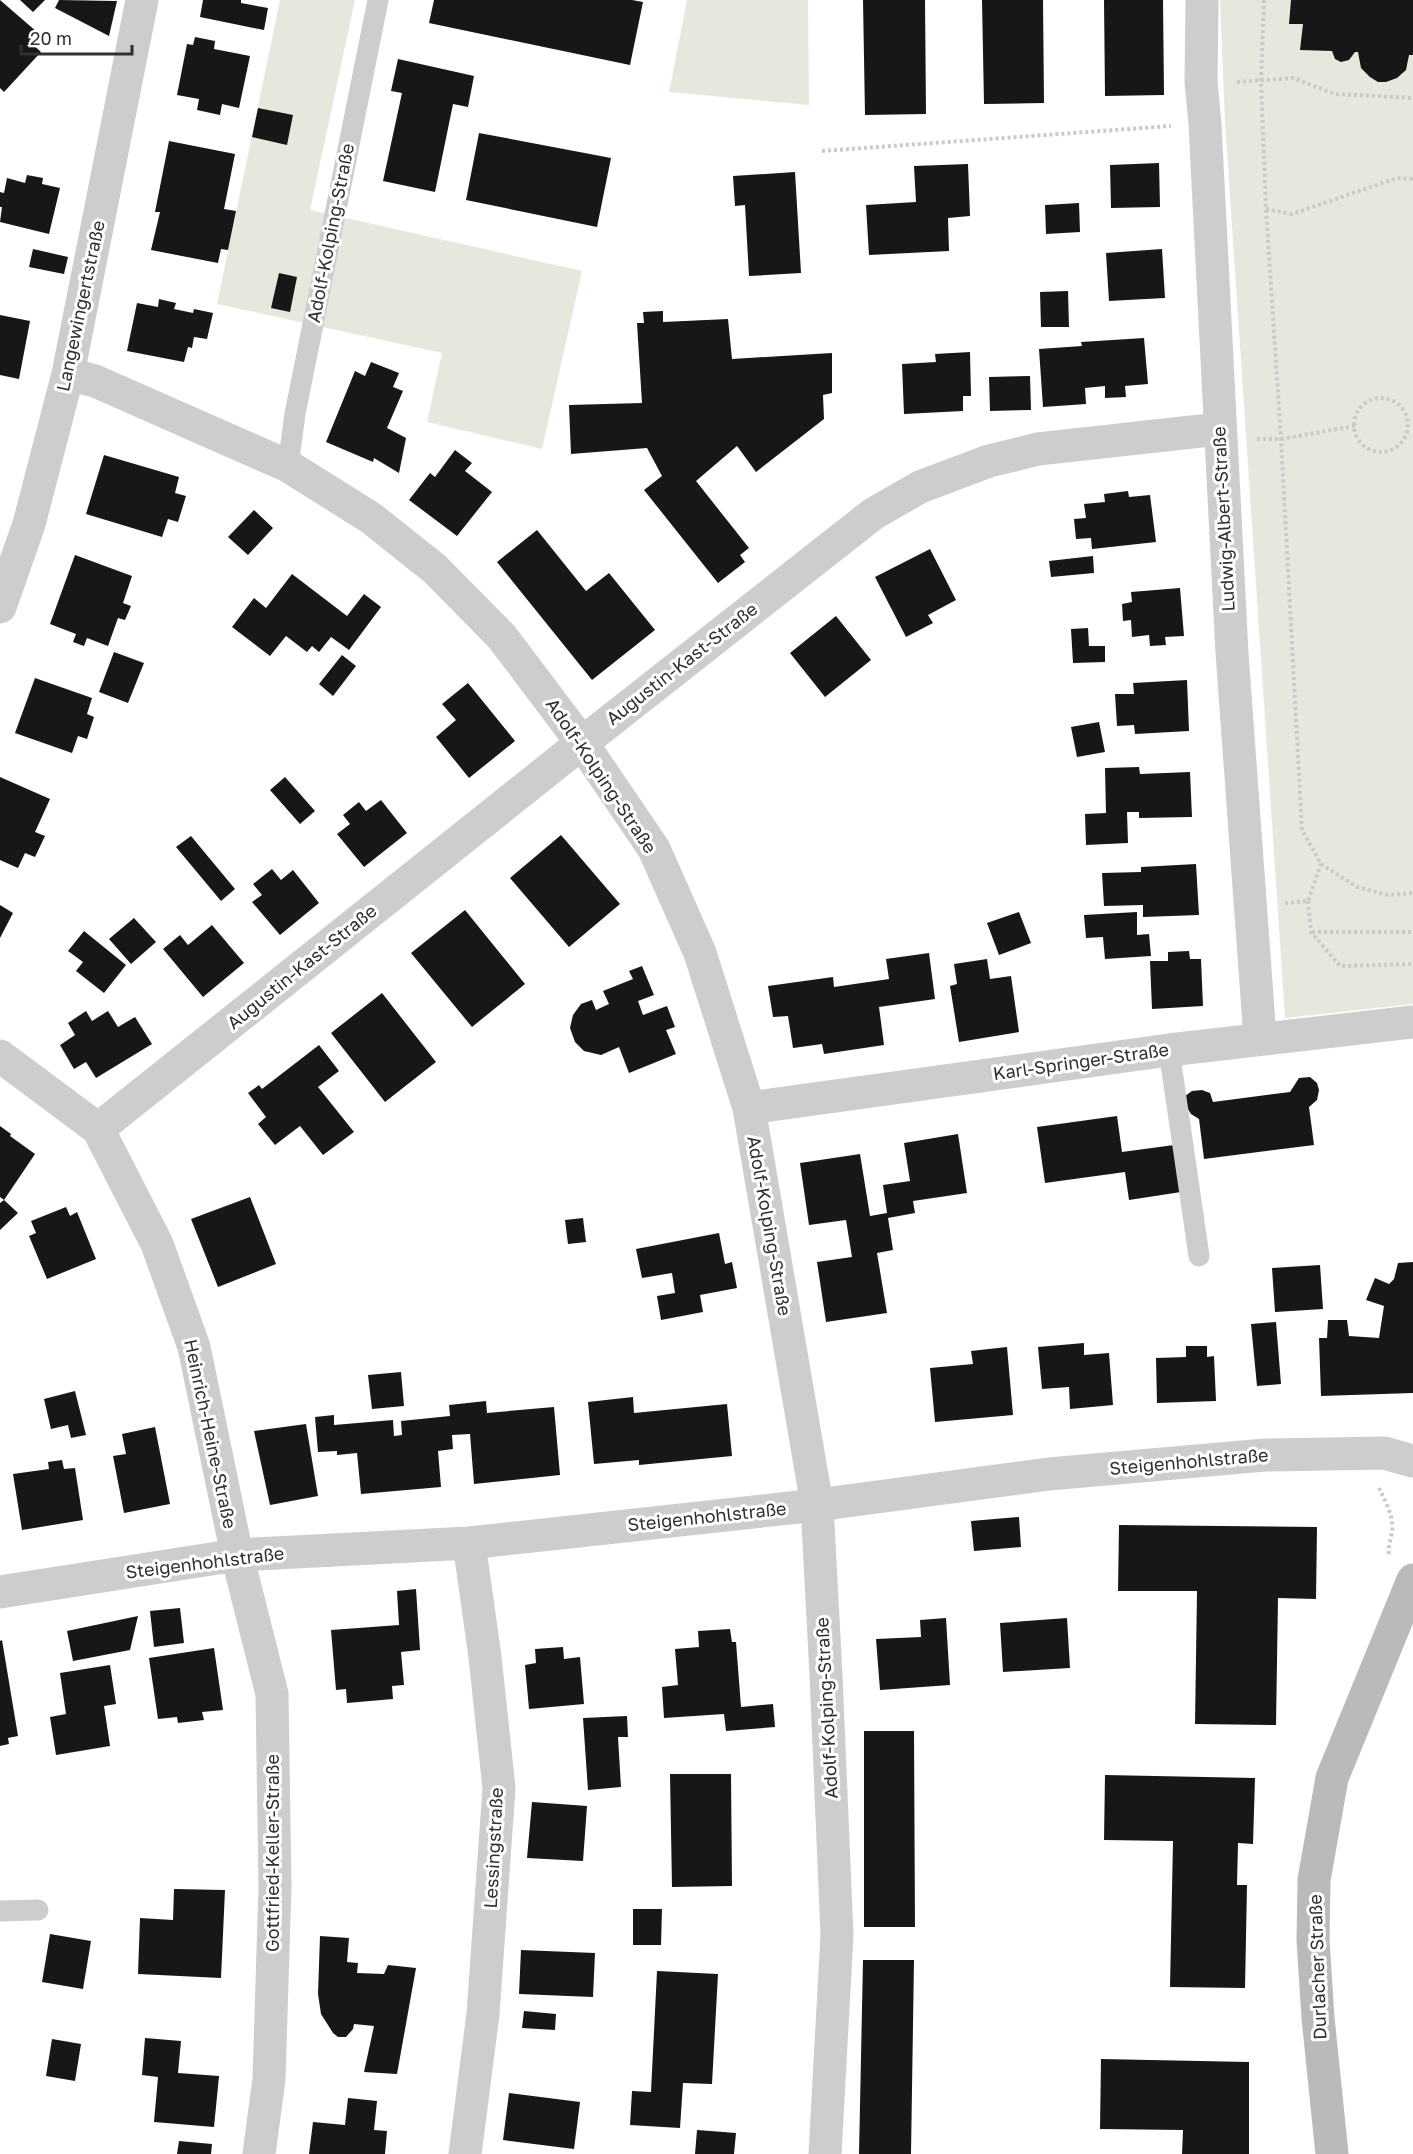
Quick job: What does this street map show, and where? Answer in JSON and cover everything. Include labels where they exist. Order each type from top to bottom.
[{"type":"main road","name":"Durlacher Straße","points":[[1332,2154],[1316,1996],[1313,1940],[1314,1881],[1332,1778],[1413,1580]]},
{"type":"street","name":"Langewingertstraße","points":[[0,607],[29,524],[68,374],[142,0]]},
{"type":"street","name":"Ludwig-Albert-Straße","points":[[1202,0],[1201,82],[1205,124],[1219,429],[1232,653],[1260,1038]]},
{"type":"street","name":"Adolf-Kolping-Straße","points":[[68,374],[95,381],[288,466],[371,518],[435,569],[502,637],[582,743],[654,849],[700,953],[749,1108],[817,1505],[837,1935],[825,2154]]},
{"type":"street","name":"Augustin-Kast-Straße","points":[[98,1130],[873,514],[920,488],[989,461],[1038,449],[1219,429]]},
{"type":"street","name":"Karl-Springer-Straße","points":[[749,1108],[1260,1038],[1413,1022]]},
{"type":"street","name":"Heinrich-Heine-Straße","points":[[0,1056],[98,1130],[157,1244],[194,1347],[237,1556]]},
{"type":"street","name":"Steigenhohlstraße","points":[[0,1592],[237,1556],[469,1543],[817,1505],[1048,1474],[1265,1455],[1384,1453],[1413,1461]]},
{"type":"street","name":"Lessingstraße","points":[[465,2154],[483,2014],[499,1788],[485,1657],[469,1543]]},
{"type":"street","name":"Gottfried-Keller-Straße","points":[[237,1556],[272,1694],[275,1899],[269,2079],[259,2154]]},
{"type":"lane","name":"Adolf-Kolping-Straße","points":[[288,466],[295,414],[378,0]]},
{"type":"lane","points":[[1169,1050],[1199,1256]]},
{"type":"lane","points":[[0,1911],[38,1910]]},
{"type":"path","points":[[1264,0],[1261,82],[1266,209],[1302,830],[1321,864],[1357,887],[1388,895],[1413,894]]},
{"type":"path","points":[[1201,82],[1261,82],[1293,78],[1335,94],[1413,98]]},
{"type":"path","points":[[822,152],[1205,124]]},
{"type":"path","points":[[1266,209],[1292,214],[1397,178],[1413,179]]},
{"type":"path","points":[[1386,398],[1402,407],[1411,424],[1402,442],[1386,452],[1368,448],[1360,443],[1354,426],[1360,408],[1367,402],[1386,398]]},
{"type":"path","points":[[1262,439],[1281,439],[1354,426]]},
{"type":"path","points":[[1321,864],[1308,901],[1311,932],[1340,966],[1413,964]]},
{"type":"path","points":[[1250,905],[1308,901]]},
{"type":"path","points":[[1311,932],[1413,932]]},
{"type":"path","points":[[1379,1488],[1389,1508],[1393,1529],[1388,1547]]},
{"type":"shaded area","points":[[280,0],[355,0],[310,210],[582,271],[542,449],[427,422],[442,353],[217,304]]},
{"type":"shaded area","points":[[687,0],[808,0],[809,105],[669,92]]},
{"type":"shaded area","points":[[1220,0],[1413,0],[1413,1004],[1285,1018],[1225,121]]},
{"type":"building","points":[[0,0],[37,32],[29,41],[41,52],[4,92],[0,88]]},
{"type":"building","points":[[20,0],[45,0],[33,12]]},
{"type":"building","points":[[59,0],[117,1],[109,36],[55,8]]},
{"type":"building","points":[[203,0],[241,0],[241,3],[268,8],[264,30],[200,17]]},
{"type":"building","points":[[434,0],[632,0],[643,2],[630,65],[429,23]]},
{"type":"building","points":[[863,0],[925,0],[926,114],[865,115]]},
{"type":"building","points":[[982,0],[1043,0],[1044,103],[984,104]]},
{"type":"building","points":[[1104,0],[1163,0],[1164,95],[1105,96]]},
{"type":"building","points":[[1291,0],[1413,0],[1413,55],[1409,55],[1406,70],[1397,78],[1378,82],[1361,68],[1358,52],[1355,52],[1349,60],[1341,62],[1335,59],[1332,51],[1300,50],[1303,24],[1289,24]]},
{"type":"building","points":[[195,37],[215,41],[214,49],[250,56],[239,108],[222,104],[220,115],[197,110],[199,99],[177,95],[187,44],[193,45]]},
{"type":"building","points":[[398,59],[474,76],[468,107],[453,104],[435,192],[383,181],[402,93],[391,91]]},
{"type":"building","points":[[258,108],[293,115],[287,145],[252,137]]},
{"type":"building","points":[[479,133],[611,158],[597,227],[466,200]]},
{"type":"building","points":[[169,141],[235,154],[224,209],[236,211],[228,250],[221,249],[218,263],[151,250],[160,212],[155,212]]},
{"type":"building","points":[[1159,163],[1160,207],[1111,208],[1110,165]]},
{"type":"building","points":[[968,164],[970,216],[948,218],[949,251],[869,255],[866,205],[916,202],[914,166]]},
{"type":"building","points":[[795,172],[801,273],[749,276],[745,205],[735,206],[733,176]]},
{"type":"building","points":[[27,175],[43,178],[42,184],[60,188],[49,234],[0,222],[2,207],[0,207],[0,192],[4,193],[7,178],[25,183]]},
{"type":"building","points":[[1079,203],[1080,232],[1046,234],[1045,205]]},
{"type":"building","points":[[33,249],[68,257],[64,274],[29,267]]},
{"type":"building","points":[[1162,249],[1165,298],[1109,301],[1106,253]]},
{"type":"building","points":[[279,273],[297,277],[290,312],[271,308]]},
{"type":"building","points":[[1068,291],[1069,327],[1041,327],[1040,292]]},
{"type":"building","points":[[159,299],[176,303],[174,309],[193,313],[194,309],[213,313],[207,339],[194,337],[192,348],[188,347],[184,362],[127,351],[137,303],[158,307]]},
{"type":"building","points":[[663,311],[663,322],[728,319],[732,359],[832,353],[832,393],[823,395],[824,419],[756,472],[737,446],[696,481],[749,548],[740,555],[745,562],[718,583],[644,490],[662,476],[647,448],[571,454],[569,405],[642,403],[637,323],[644,323],[643,312]]},
{"type":"building","points":[[0,315],[30,321],[19,379],[0,375]]},
{"type":"building","points":[[1144,338],[1148,384],[1125,386],[1126,397],[1105,398],[1105,386],[1085,388],[1086,404],[1043,407],[1039,349],[1082,346],[1081,342]]},
{"type":"building","points":[[970,352],[971,396],[963,396],[963,411],[904,414],[902,364],[936,362],[935,354]]},
{"type":"building","points":[[371,362],[399,373],[393,387],[403,391],[387,428],[406,438],[399,473],[374,458],[373,462],[326,442],[355,371],[365,376]]},
{"type":"building","points":[[1030,376],[1031,410],[990,411],[989,377]]},
{"type":"building","points":[[455,450],[472,463],[465,471],[492,492],[457,536],[409,500],[430,473],[435,477]]},
{"type":"building","points":[[104,455],[179,477],[175,493],[186,496],[178,522],[168,519],[162,537],[86,514]]},
{"type":"building","points":[[1128,491],[1129,497],[1150,495],[1156,542],[1092,549],[1091,538],[1076,539],[1074,519],[1086,518],[1084,504],[1105,502],[1104,494]]},
{"type":"building","points":[[254,510],[273,528],[248,555],[228,537]]},
{"type":"building","points":[[537,530],[586,591],[609,573],[655,630],[592,680],[497,562]]},
{"type":"building","points":[[930,549],[956,600],[928,615],[933,623],[906,637],[875,577]]},
{"type":"building","points":[[75,555],[132,576],[123,603],[131,606],[125,620],[118,618],[108,646],[87,638],[84,646],[73,642],[76,634],[50,624]]},
{"type":"building","points":[[1093,556],[1094,573],[1051,577],[1049,561]]},
{"type":"building","points":[[292,574],[347,616],[364,594],[381,607],[349,650],[331,637],[319,652],[312,646],[307,652],[286,636],[270,656],[232,627],[254,598],[266,608]]},
{"type":"building","points":[[1180,588],[1184,636],[1165,637],[1166,645],[1150,646],[1149,635],[1132,637],[1131,620],[1123,621],[1122,604],[1132,602],[1131,592]]},
{"type":"building","points":[[836,616],[871,660],[825,697],[790,653]]},
{"type":"building","points":[[1088,628],[1089,646],[1105,646],[1105,662],[1073,663],[1071,629]]},
{"type":"building","points":[[114,652],[144,663],[128,703],[99,692]]},
{"type":"building","points":[[342,655],[356,666],[333,696],[319,684]]},
{"type":"building","points":[[35,678],[92,698],[87,714],[94,717],[87,739],[78,736],[72,753],[15,733]]},
{"type":"building","points":[[1187,680],[1189,731],[1135,734],[1134,725],[1117,726],[1115,694],[1134,694],[1133,683]]},
{"type":"building","points":[[468,683],[515,741],[469,778],[436,737],[456,720],[442,704]]},
{"type":"building","points":[[1099,722],[1105,752],[1077,757],[1071,727]]},
{"type":"building","points":[[1139,767],[1140,774],[1190,772],[1192,817],[1139,818],[1139,812],[1127,812],[1128,843],[1086,845],[1085,814],[1106,813],[1105,768]]},
{"type":"building","points":[[0,777],[50,799],[35,832],[45,836],[35,857],[25,853],[18,868],[0,860]]},
{"type":"building","points":[[285,777],[315,811],[300,824],[270,790]]},
{"type":"building","points":[[381,800],[407,833],[364,867],[337,834],[350,824],[343,815],[359,802],[366,811]]},
{"type":"building","points":[[561,835],[620,904],[569,947],[510,878]]},
{"type":"building","points":[[191,836],[235,889],[221,901],[176,847]]},
{"type":"building","points":[[1196,864],[1199,915],[1143,917],[1143,905],[1104,906],[1102,873],[1141,872],[1141,867]]},
{"type":"building","points":[[272,869],[281,880],[293,870],[319,903],[280,935],[252,902],[262,895],[253,884]]},
{"type":"building","points":[[0,905],[13,913],[0,938]]},
{"type":"building","points":[[465,910],[525,984],[472,1027],[411,953]]},
{"type":"building","points":[[1019,912],[1031,943],[999,955],[987,923]]},
{"type":"building","points":[[1137,912],[1137,935],[1149,934],[1151,956],[1105,959],[1103,937],[1086,938],[1084,915]]},
{"type":"building","points":[[134,918],[156,942],[131,964],[109,939]]},
{"type":"building","points":[[212,925],[244,963],[203,997],[163,949],[180,935],[188,945]]},
{"type":"building","points":[[84,931],[126,965],[104,993],[76,971],[83,962],[68,951]]},
{"type":"building","points":[[1189,951],[1190,959],[1201,959],[1203,1006],[1152,1009],[1150,961],[1168,961],[1168,952]]},
{"type":"building","points":[[929,953],[935,999],[879,1007],[884,1045],[824,1054],[822,1044],[793,1048],[788,1016],[773,1017],[768,986],[833,977],[834,987],[889,979],[886,959]]},
{"type":"building","points":[[987,959],[990,979],[1011,976],[1019,1032],[959,1042],[950,986],[957,984],[954,964]]},
{"type":"building","points":[[642,966],[654,995],[638,1001],[643,1015],[667,1006],[675,1027],[666,1030],[676,1054],[629,1073],[619,1047],[601,1055],[584,1051],[575,1042],[570,1028],[573,1015],[581,1004],[592,1000],[596,1010],[609,1004],[603,991],[633,979],[629,971]]},
{"type":"building","points":[[382,993],[436,1062],[385,1102],[331,1033]]},
{"type":"building","points":[[86,1011],[92,1021],[108,1011],[118,1027],[135,1017],[152,1044],[96,1078],[86,1062],[74,1069],[60,1045],[75,1035],[68,1023]]},
{"type":"building","points":[[319,1045],[339,1071],[318,1087],[354,1132],[323,1155],[300,1126],[275,1145],[258,1124],[266,1117],[248,1093],[259,1085],[262,1089]]},
{"type":"building","points":[[1310,1077],[1317,1083],[1319,1090],[1317,1100],[1309,1107],[1314,1145],[1204,1159],[1199,1119],[1191,1114],[1186,1106],[1185,1096],[1192,1091],[1202,1090],[1210,1093],[1213,1102],[1290,1092],[1299,1078]]},
{"type":"building","points":[[1117,1116],[1122,1152],[1174,1145],[1181,1192],[1129,1200],[1125,1172],[1045,1183],[1037,1127]]},
{"type":"building","points":[[0,1126],[35,1154],[4,1200],[0,1197]]},
{"type":"building","points":[[958,1134],[967,1193],[913,1201],[915,1213],[888,1218],[893,1250],[877,1253],[887,1313],[826,1322],[817,1262],[852,1257],[846,1220],[809,1225],[800,1163],[860,1154],[870,1216],[887,1213],[883,1185],[910,1181],[904,1143]]},
{"type":"building","points":[[250,1197],[276,1264],[218,1287],[191,1219]]},
{"type":"building","points":[[4,1200],[18,1213],[0,1230],[0,1203]]},
{"type":"building","points":[[66,1207],[70,1216],[77,1212],[96,1259],[47,1279],[29,1236],[36,1233],[31,1221]]},
{"type":"building","points":[[583,1218],[586,1242],[568,1244],[565,1220]]},
{"type":"building","points":[[719,1233],[725,1264],[732,1262],[737,1288],[700,1295],[703,1312],[661,1320],[657,1296],[675,1293],[672,1273],[642,1278],[636,1249]]},
{"type":"building","points":[[1413,1262],[1413,1393],[1321,1396],[1319,1338],[1327,1338],[1328,1320],[1347,1320],[1349,1336],[1379,1338],[1384,1306],[1366,1300],[1375,1278],[1389,1284],[1394,1279],[1398,1263]]},
{"type":"building","points":[[1320,1265],[1323,1309],[1275,1312],[1272,1268]]},
{"type":"building","points":[[1276,1322],[1281,1384],[1257,1386],[1251,1324]]},
{"type":"building","points":[[1084,1343],[1084,1355],[1109,1353],[1113,1405],[1070,1409],[1069,1387],[1042,1389],[1038,1347]]},
{"type":"building","points":[[1186,1346],[1207,1346],[1207,1357],[1214,1356],[1216,1401],[1157,1403],[1156,1358],[1186,1357]]},
{"type":"building","points":[[1007,1347],[1013,1415],[935,1422],[930,1368],[973,1364],[971,1351]]},
{"type":"building","points":[[401,1372],[404,1406],[372,1409],[368,1375]]},
{"type":"building","points":[[75,1391],[86,1435],[71,1438],[68,1425],[51,1429],[44,1399]]},
{"type":"building","points":[[633,1397],[634,1413],[727,1404],[732,1456],[639,1465],[639,1460],[594,1464],[588,1402]]},
{"type":"building","points":[[486,1401],[487,1413],[554,1407],[560,1475],[474,1484],[470,1434],[452,1435],[453,1449],[438,1451],[441,1487],[361,1494],[357,1453],[337,1455],[337,1451],[318,1452],[315,1417],[334,1415],[334,1425],[393,1420],[394,1436],[402,1435],[401,1421],[450,1416],[449,1405]]},
{"type":"building","points":[[306,1424],[318,1496],[270,1505],[254,1431]]},
{"type":"building","points":[[155,1427],[170,1504],[124,1513],[113,1456],[126,1454],[122,1434]]},
{"type":"building","points":[[62,1460],[64,1469],[75,1468],[83,1520],[22,1530],[13,1474],[49,1469],[48,1462]]},
{"type":"building","points":[[1019,1517],[1021,1547],[974,1551],[971,1521]]},
{"type":"building","points":[[1119,1525],[1317,1527],[1316,1599],[1278,1598],[1276,1725],[1195,1724],[1197,1591],[1118,1591]]},
{"type":"building","points":[[416,1589],[420,1650],[401,1652],[404,1685],[392,1686],[393,1699],[347,1703],[346,1689],[336,1690],[331,1630],[399,1625],[397,1591]]},
{"type":"building","points":[[180,1608],[184,1643],[154,1647],[150,1611]]},
{"type":"building","points":[[138,1616],[130,1650],[73,1661],[67,1631]]},
{"type":"building","points":[[946,1618],[950,1685],[880,1690],[876,1639],[921,1637],[920,1620]]},
{"type":"building","points":[[1067,1618],[1070,1668],[1003,1672],[1000,1623]]},
{"type":"building","points":[[730,1629],[732,1642],[736,1642],[741,1707],[773,1704],[775,1727],[726,1731],[724,1714],[664,1718],[662,1687],[678,1685],[675,1649],[699,1647],[698,1631]]},
{"type":"building","points":[[2,1640],[18,1736],[8,1738],[9,1744],[0,1746],[0,1641]]},
{"type":"building","points":[[563,1647],[564,1659],[580,1657],[584,1704],[529,1709],[525,1665],[536,1663],[535,1649]]},
{"type":"building","points":[[214,1648],[223,1710],[202,1712],[204,1720],[178,1723],[177,1717],[158,1719],[149,1658]]},
{"type":"building","points":[[110,1665],[116,1704],[104,1706],[110,1746],[56,1755],[50,1717],[66,1714],[60,1673]]},
{"type":"building","points":[[627,1716],[628,1737],[618,1737],[621,1787],[588,1790],[583,1718]]},
{"type":"building","points":[[864,1731],[914,1731],[915,1927],[864,1927]]},
{"type":"building","points":[[670,1774],[731,1774],[732,1886],[672,1887]]},
{"type":"building","points":[[1105,1775],[1255,1778],[1253,1844],[1238,1843],[1237,1885],[1247,1885],[1245,1988],[1170,1987],[1173,1841],[1104,1840]]},
{"type":"building","points":[[532,1802],[587,1806],[583,1861],[527,1858]]},
{"type":"building","points":[[174,1889],[225,1890],[221,1978],[138,1974],[140,1918],[173,1920]]},
{"type":"building","points":[[633,1909],[662,1909],[661,1945],[633,1945]]},
{"type":"building","points":[[50,1934],[91,1941],[83,1989],[42,1982]]},
{"type":"building","points":[[320,1936],[349,1938],[347,1962],[358,1963],[357,1973],[384,1974],[388,1965],[416,1968],[397,2074],[364,2072],[374,2026],[354,2024],[346,2037],[338,2037],[321,2014],[318,1994]]},
{"type":"building","points":[[521,1950],[595,1953],[593,1997],[519,1994]]},
{"type":"building","points":[[863,1960],[914,1960],[911,2154],[859,2154]]},
{"type":"building","points":[[657,1971],[718,1974],[712,2084],[683,2083],[680,2128],[630,2125],[632,2091],[651,2092]]},
{"type":"building","points":[[524,2011],[556,2014],[555,2030],[522,2028]]},
{"type":"building","points":[[145,2038],[181,2041],[178,2073],[219,2076],[214,2127],[154,2122],[158,2077],[142,2075]]},
{"type":"building","points":[[52,2039],[81,2044],[75,2081],[46,2076]]},
{"type":"building","points":[[1101,2059],[1249,2062],[1249,2154],[1182,2154],[1183,2130],[1100,2129]]},
{"type":"building","points":[[509,2093],[580,2102],[574,2149],[503,2140]]},
{"type":"building","points":[[348,2098],[377,2101],[374,2130],[387,2131],[385,2154],[309,2154],[313,2122],[345,2125]]},
{"type":"building","points":[[697,2130],[736,2133],[734,2154],[695,2154]]},
{"type":"building","points":[[179,2141],[212,2144],[211,2154],[177,2154]]}]
